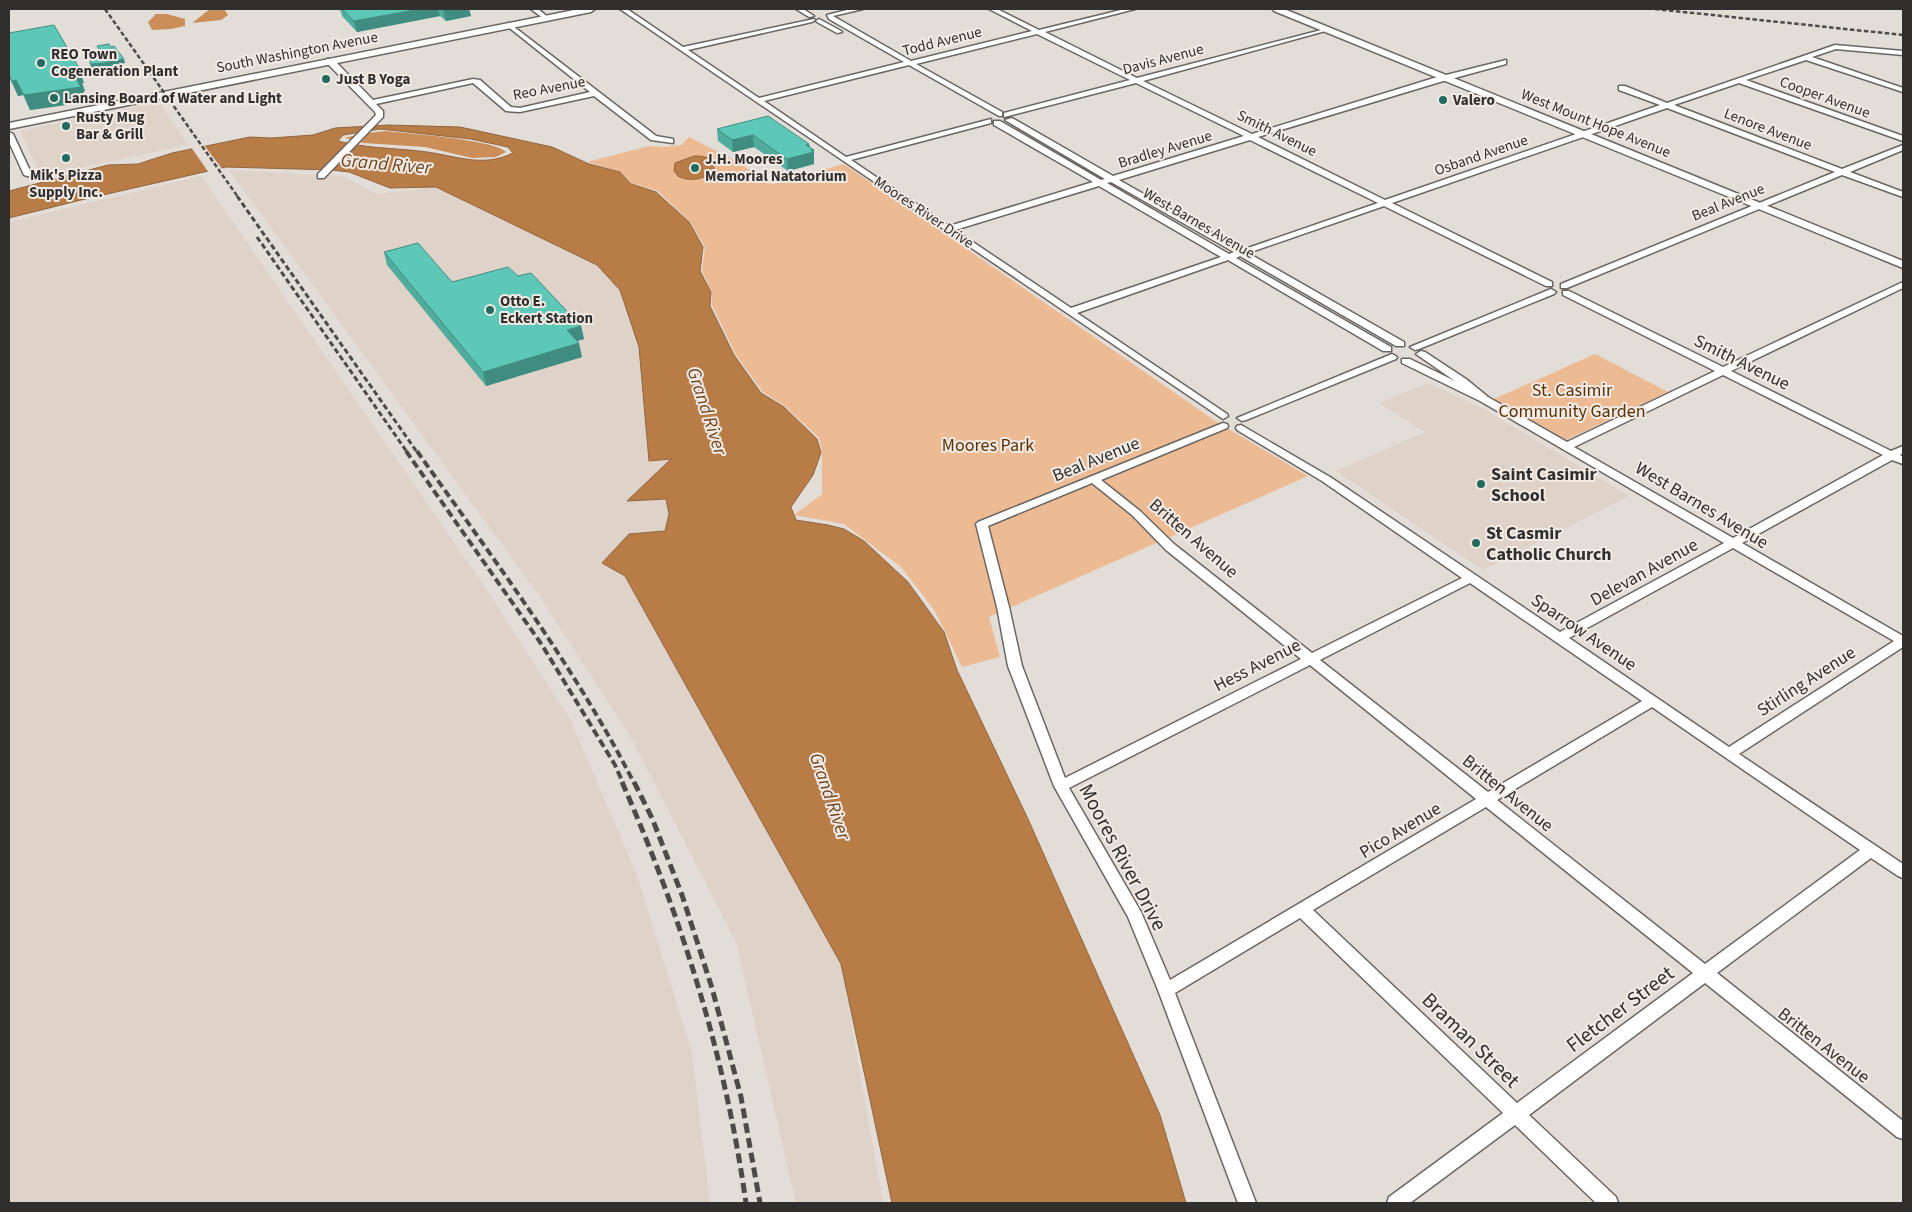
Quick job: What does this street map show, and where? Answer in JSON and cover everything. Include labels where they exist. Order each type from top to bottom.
[{"type":"street","points":[[534,9],[546,18]]},
{"type":"street","name":"South Washington Avenue","points":[[9,126],[591,9]]},
{"type":"street","name":"Moores River Drive","points":[[623,9],[1070,312],[1223,421]]},
{"type":"street","points":[[799,9],[814,15],[921,79]]},
{"type":"street","points":[[683,48],[814,15],[821,14],[830,17],[860,9]]},
{"type":"street","name":"Smith Avenue","points":[[992,9],[1550,288]]},
{"type":"street","name":"Todd Avenue","points":[[758,100],[1132,9]]},
{"type":"street","name":"West Mount Hope Avenue","points":[[1277,9],[1903,265]]},
{"type":"street","name":"West Barnes Avenue","points":[[830,17],[1400,344]]},
{"type":"street","points":[[509,25],[648,134],[654,138],[670,141]]},
{"type":"street","name":"Davis Avenue","points":[[1005,116],[1327,29]]},
{"type":"street","name":"Osband Avenue","points":[[1070,312],[1840,46],[1903,53]]},
{"type":"street","points":[[1805,57],[1903,90]]},
{"type":"street","points":[[321,176],[380,115],[379,111],[330,61]]},
{"type":"street","name":"Bradley Avenue","points":[[949,229],[1503,62]]},
{"type":"street","name":"Cooper Avenue","points":[[1738,80],[1903,139]]},
{"type":"street","name":"Reo Avenue","points":[[370,103],[473,81],[512,110],[520,110],[596,93]]},
{"type":"street","points":[[937,88],[953,97]]},
{"type":"street","name":"Lenore Avenue","points":[[1622,88],[1903,195]]},
{"type":"street","points":[[988,119],[1005,116]]},
{"type":"street","points":[[846,159],[988,119],[1005,116]]},
{"type":"street","name":"West Barnes Avenue","points":[[988,119],[1228,257],[1389,353],[1484,399],[1903,641]]},
{"type":"street","points":[[9,134],[28,175]]},
{"type":"street","name":"Beal Avenue","points":[[1565,289],[1903,147]]},
{"type":"street","points":[[1567,446],[1903,286]]},
{"type":"street","points":[[1406,361],[1415,360],[1418,351],[1550,288],[1565,289]]},
{"type":"street","name":"Smith Avenue","points":[[1565,289],[1903,461]]},
{"type":"street","points":[[1223,421],[1234,429],[1242,423],[1389,353],[1391,345],[1400,344],[1418,351]]},
{"type":"street","name":"West Barnes Avenue","points":[[1418,351],[1462,381],[1484,399]]},
{"type":"street","name":"Beal Avenue","points":[[982,524],[1093,480],[1223,421]]},
{"type":"street","name":"Sparrow Avenue","points":[[1242,423],[1903,872]]},
{"type":"street","name":"Delevan Avenue","points":[[1560,638],[1903,449]]},
{"type":"street","name":"Britten Avenue","points":[[1093,480],[1136,513],[1170,547],[1903,1131]]},
{"type":"street","name":"Moores River Drive","points":[[982,524],[1003,607],[1015,666],[1061,786],[1135,916],[1166,990],[1247,1203]]},
{"type":"street","name":"Hess Avenue","points":[[1061,786],[1471,578]]},
{"type":"street","name":"Stirling Avenue","points":[[1730,753],[1903,641]]},
{"type":"street","name":"Pico Avenue","points":[[1166,990],[1652,701]]},
{"type":"street","name":"Fletcher Street","points":[[1396,1203],[1871,850]]},
{"type":"street","name":"Braman Street","points":[[1302,910],[1609,1203]]},
{"type":"shaded area","points":[[210,9],[224,9],[228,15],[221,20],[192,23]]},
{"type":"shaded area","points":[[156,14],[167,14],[185,19],[185,26],[152,30],[148,22]]},
{"type":"shaded area","points":[[159,102],[188,145],[41,176],[20,131]]},
{"type":"shaded area","points":[[386,131],[468,140],[498,147],[506,152],[496,157],[472,158],[425,147],[364,143],[345,138]]},
{"type":"shaded area","points":[[229,170],[342,176],[377,194],[436,187],[597,265],[620,290],[639,347],[649,460],[671,459],[628,501],[666,499],[669,514],[665,531],[629,534],[602,563],[625,576],[841,964],[883,1203],[796,1203],[736,942],[630,736],[538,594]]},
{"type":"shaded area","points":[[201,176],[485,587],[571,721],[637,875],[692,1053],[710,1203],[9,1203],[9,222]]},
{"type":"shaded area","name":"Saint Casimir School","points":[[1428,383],[1482,408],[1629,496],[1483,570],[1336,471],[1425,432],[1379,403]]},
{"type":"green space","name":"Moores Park","points":[[689,137],[743,165],[766,183],[774,184],[844,164],[1217,422],[1308,476],[989,617],[1000,657],[962,667],[935,611],[901,567],[844,524],[794,515],[822,494],[822,453],[819,438],[786,407],[763,392],[736,355],[712,305],[712,292],[702,271],[705,247],[690,222],[658,191],[632,184],[621,172],[587,162],[649,146],[681,145]]},
{"type":"green space","name":"St. Casimir Community Garden","points":[[1595,354],[1668,392],[1566,440],[1494,399]]},
{"type":"water","name":"Grand River","points":[[388,125],[460,127],[552,147],[589,164],[620,172],[631,184],[656,192],[689,222],[703,247],[700,271],[711,292],[710,306],[734,355],[761,393],[784,407],[817,439],[821,453],[813,475],[791,507],[796,520],[844,529],[864,541],[908,582],[944,632],[957,670],[1028,819],[1160,1115],[1186,1203],[892,1203],[841,964],[625,576],[602,563],[629,534],[665,531],[669,514],[666,499],[627,501],[671,459],[649,461],[639,347],[620,290],[597,265],[436,187],[390,188],[349,172],[332,170],[226,167],[9,218],[9,191],[108,165],[138,164],[172,153],[250,137],[271,138],[313,135],[335,128]],"holes":[[[380,129],[471,139],[508,147],[513,153],[501,158],[478,160],[419,151],[378,148],[338,141],[343,135]]]},
{"type":"water","name":"J.H. Moores Memorial Natatorium","points":[[694,156],[702,156],[711,160],[714,170],[706,176],[697,179],[687,179],[678,176],[674,171],[675,163]]},
{"type":"pier","points":[[204,145],[223,170],[209,173],[191,147]]},
{"type":"building","points":[[342,9],[420,9],[354,21]]},
{"type":"building","name":"REO Town Cogeneration Plant","points":[[54,25],[79,68],[75,69],[80,76],[75,77],[81,87],[24,95],[16,80],[12,81],[9,75],[9,33]]},
{"type":"building","points":[[109,44],[111,47],[114,46],[124,59],[90,64],[91,54],[99,49],[97,46]]},
{"type":"building","points":[[768,116],[809,144],[806,145],[814,150],[811,150],[814,152],[787,159],[753,135],[732,140],[717,129]]},
{"type":"building","name":"Otto E. Eckert Station","points":[[418,243],[452,282],[508,267],[518,276],[531,273],[581,326],[567,330],[579,343],[483,372],[384,252]]},
{"type":"railway","points":[[105,9],[238,197]]},
{"type":"railway","points":[[1655,9],[1903,35]]},
{"type":"railway","points":[[237,196],[417,452]]},
{"type":"railway","points":[[257,237],[407,452]]},
{"type":"railway","points":[[406,451],[542,645],[615,765],[623,783]]},
{"type":"railway","points":[[417,451],[559,655],[611,739],[634,783]]},
{"type":"railway","points":[[622,782],[664,885],[699,988],[726,1094],[746,1203]]},
{"type":"railway","points":[[634,782],[652,818],[682,895],[712,988],[741,1097],[760,1203]]},
{"type":"place","name":"REO Town Cogeneration Plant","points":[[41,63]]},
{"type":"place","name":"Just B Yoga","points":[[326,79]]},
{"type":"place","name":"Lansing Board of Water and Light","points":[[54,98]]},
{"type":"place","name":"Valero","points":[[1443,100]]},
{"type":"place","name":"Rusty Mug Bar & Grill","points":[[66,126]]},
{"type":"place","name":"Mik's Pizza Supply Inc.","points":[[66,158]]},
{"type":"place","name":"J.H. Moores Memorial Natatorium","points":[[695,168]]},
{"type":"place","name":"Otto E. Eckert Station","points":[[490,310]]},
{"type":"place","name":"Saint Casimir School","points":[[1481,484]]},
{"type":"place","name":"St Casmir Catholic Church","points":[[1476,543]]}]
